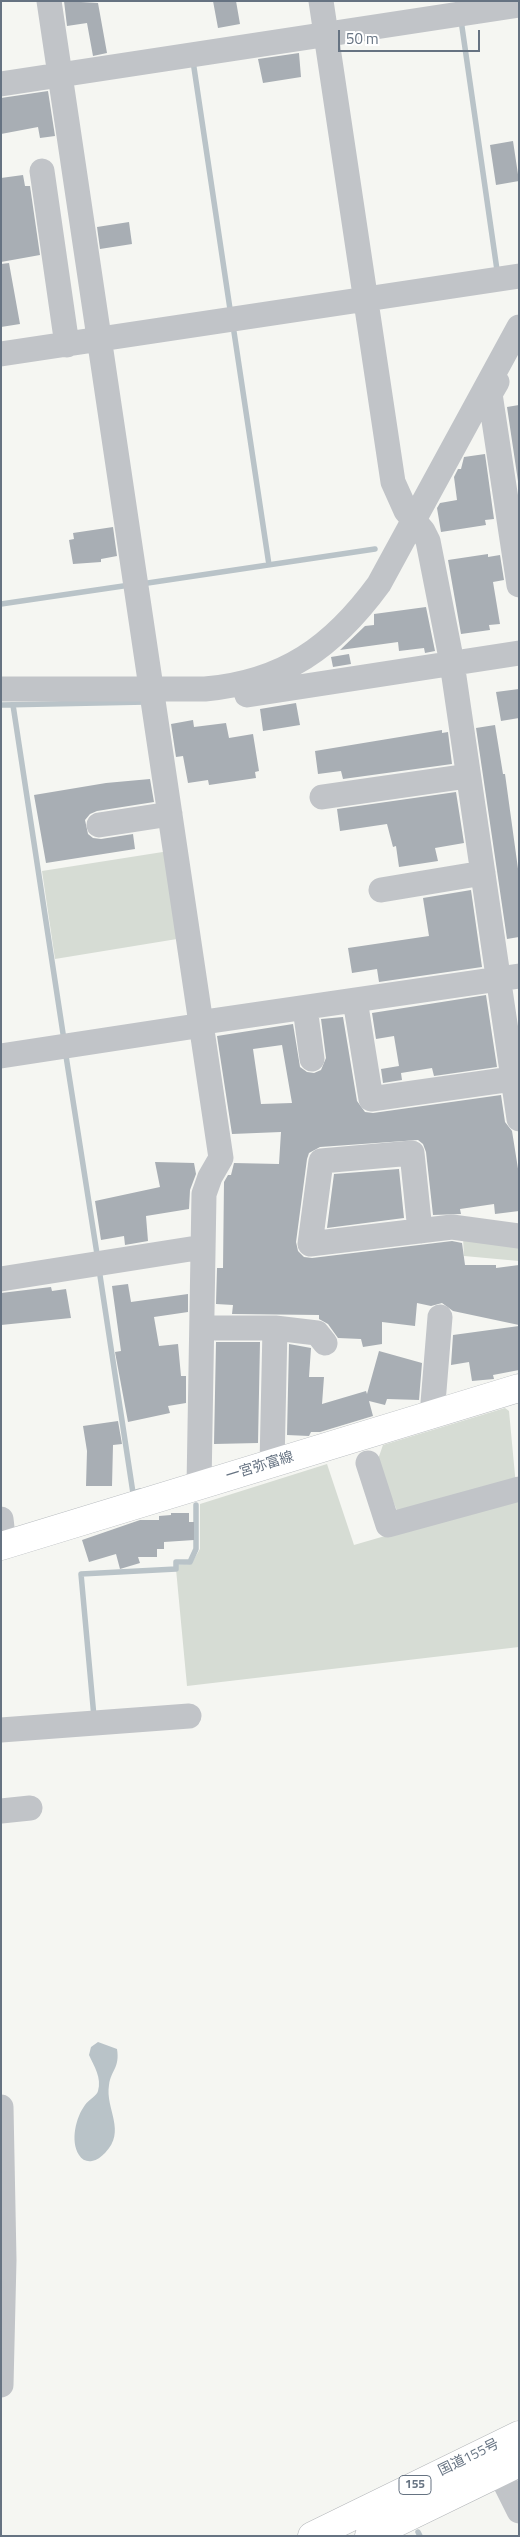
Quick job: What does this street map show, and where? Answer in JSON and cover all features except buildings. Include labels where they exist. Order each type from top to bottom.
[{"type":"main road","name":"一宮弥富線","points":[[2,1536],[199,1486],[518,1389]]},
{"type":"main road","name":"国道155号","points":[[356,2529],[519,2435]]},
{"type":"main road","name":"国道155号","points":[[312,2536],[356,2529],[509,2468]]},
{"type":"street","points":[[49,1],[221,1158],[205,1186],[199,1486]]},
{"type":"street","points":[[321,1],[393,482],[406,512],[415,520],[428,541],[452,664],[483,873],[509,977],[512,1078],[519,1119]]},
{"type":"street","points":[[1,84],[326,34],[405,12],[519,5]]},
{"type":"street","points":[[42,171],[67,344]]},
{"type":"street","points":[[1,354],[366,301],[519,276]]},
{"type":"street","points":[[1,699],[153,693],[234,686],[284,669],[307,656],[339,632],[360,610],[378,584],[415,520],[519,327]]},
{"type":"street","points":[[519,344],[490,394],[519,585]]},
{"type":"street","points":[[1,689],[153,693],[197,698],[246,694],[519,653]]},
{"type":"street","points":[[322,797],[468,776]]},
{"type":"street","points":[[99,825],[170,814]]},
{"type":"street","points":[[381,890],[483,873]]},
{"type":"street","points":[[1,1056],[202,1025],[211,1021],[509,977]]},
{"type":"street","points":[[355,1000],[371,1099],[512,1078]]},
{"type":"street","points":[[305,1008],[312,1059]]},
{"type":"street","points":[[420,1231],[412,1153],[321,1161],[310,1244],[420,1231],[452,1227],[519,1236]]},
{"type":"street","points":[[1,1279],[203,1247]]},
{"type":"street","points":[[432,1415],[440,1318]]},
{"type":"street","points":[[202,1328],[275,1328],[317,1333],[325,1342]]},
{"type":"street","points":[[272,1464],[275,1328]]},
{"type":"street","points":[[518,1389],[519,1395]]},
{"type":"street","points":[[368,1463],[388,1526],[519,1489]]},
{"type":"street","points":[[1,1730],[189,1716]]},
{"type":"street","points":[[1,1811],[30,1808]]},
{"type":"street","points":[[1,2107],[4,2260],[1,2385]]},
{"type":"street","points":[[509,2468],[519,2511]]},
{"type":"shaded area","points":[[169,851],[183,938],[55,959],[42,871]]},
{"type":"shaded area","points":[[463,1238],[519,1244],[519,1261],[464,1256]]},
{"type":"shaded area","points":[[505,1408],[509,1411],[516,1486],[400,1518],[377,1462],[383,1445]]},
{"type":"shaded area","points":[[327,1464],[354,1545],[519,1497],[519,1647],[187,1686],[176,1569],[178,1565],[191,1564],[200,1549],[200,1504]]},
{"type":"shaded area","points":[[98,2042],[117,2049],[117,2061],[109,2085],[115,2128],[111,2145],[99,2158],[88,2161],[79,2155],[76,2149],[75,2129],[86,2103],[98,2091],[98,2077],[89,2055],[91,2047]]},
{"type":"waterway","points":[[461,20],[497,270]]},
{"type":"waterway","points":[[193,61],[230,309]]},
{"type":"waterway","points":[[234,332],[269,565]]},
{"type":"waterway","points":[[141,584],[375,549]]},
{"type":"waterway","points":[[1,604],[130,585]]},
{"type":"waterway","points":[[1,705],[146,702]]},
{"type":"waterway","points":[[13,705],[64,1040]]},
{"type":"waterway","points":[[66,1056],[97,1254]]},
{"type":"waterway","points":[[99,1269],[133,1493],[140,1491]]},
{"type":"waterway","points":[[94,1717],[81,1574],[176,1569],[176,1562],[190,1562],[196,1549],[196,1505]]},
{"type":"waterway","points":[[418,2532],[420,2536]]}]
